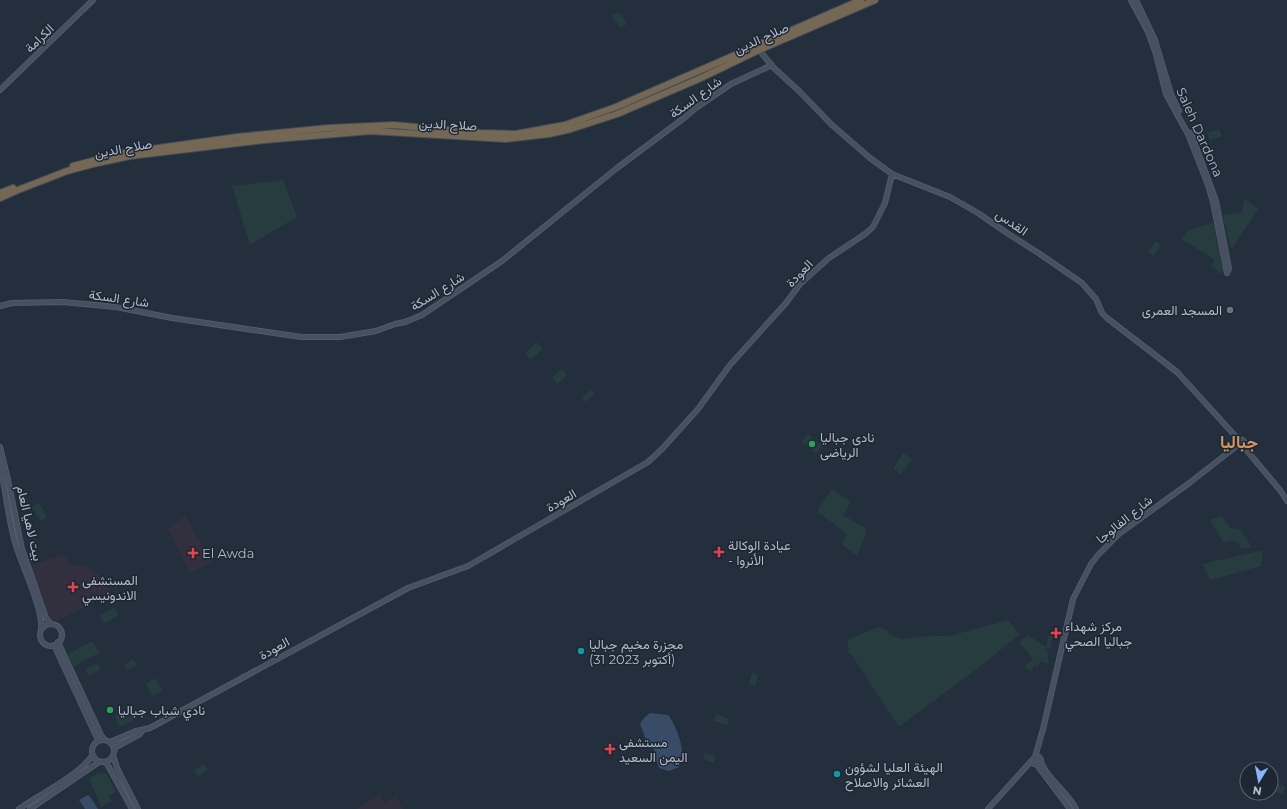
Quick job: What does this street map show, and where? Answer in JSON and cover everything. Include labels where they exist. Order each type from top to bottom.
[{"type":"highway","name":"صلاح الدين","points":[[0,198],[49,178],[97,163],[130,156],[264,140],[371,131],[506,139],[549,134],[571,129],[617,114],[701,78],[757,48],[861,0]]},
{"type":"highway","name":"صلاح الدين","points":[[0,193],[65,169],[103,157],[237,137],[329,128],[394,125],[480,133],[516,134],[565,125],[616,107],[707,68],[875,0]]},
{"type":"main road","name":"الكرامة","points":[[0,90],[93,0]]},
{"type":"main road","name":"Saleh Dardona","points":[[1132,0],[1148,32],[1156,54],[1166,94],[1188,134],[1208,185],[1213,202],[1227,273],[1229,269],[1220,219],[1211,185],[1190,132],[1171,94],[1155,40],[1136,0]]},
{"type":"main road","name":"القدس","points":[[757,48],[772,65],[842,134],[870,158],[892,174],[950,197],[978,213],[1007,234],[1040,254],[1082,283],[1096,299],[1102,313],[1107,318],[1177,372],[1280,490],[1287,501]]},
{"type":"main road","name":"شارع السكة","points":[[0,306],[12,303],[63,302],[116,307],[172,318],[301,337],[326,337],[358,334],[376,331],[405,322],[422,315],[502,261],[617,168],[696,108],[731,84],[772,65]]},
{"type":"main road","name":"العودة","points":[[110,742],[136,731],[143,730],[226,688],[408,588],[468,566],[648,462],[662,449],[698,409],[730,365],[786,303],[800,284],[830,258],[873,227],[885,203],[892,174]]},
{"type":"main road","name":"شارع الفالوجا","points":[[1034,758],[1043,729],[1073,599],[1091,564],[1120,533],[1240,444]]},
{"type":"main road","name":"بيت لاهيا العام","points":[[0,447],[22,549],[46,618],[51,624]]},
{"type":"main road","points":[[0,465],[15,539],[40,613],[42,626],[41,630],[40,636],[43,642],[49,646],[56,644],[61,637],[61,631],[57,626],[51,624],[45,626],[41,630]]},
{"type":"main road","points":[[56,644],[97,729],[104,739],[113,745],[117,768],[138,809]]},
{"type":"main road","points":[[56,644],[98,740]]},
{"type":"main road","name":"العودة","points":[[114,753],[116,748],[140,734],[143,730]]},
{"type":"main road","points":[[19,809],[70,776],[88,762],[92,756],[92,747],[98,740],[104,739]]},
{"type":"main road","points":[[30,809],[99,762],[106,762],[114,753]]},
{"type":"main road","points":[[92,756],[99,762]]},
{"type":"main road","points":[[1034,758],[1034,764],[1039,763]]},
{"type":"main road","points":[[988,809],[1034,758],[1040,758],[1039,763],[1070,809]]},
{"type":"main road","points":[[106,762],[132,809]]},
{"type":"main road","points":[[1039,763],[1073,802],[1076,809]]},
{"type":"shaded area","name":"El Awda","points":[[185,516],[212,562],[190,573],[168,529]]},
{"type":"shaded area","name":"المستشفى الاندونيسي","points":[[64,554],[71,566],[86,566],[105,581],[111,593],[57,621],[51,619],[30,568],[32,565]]},
{"type":"shaded area","points":[[380,795],[385,803],[396,796],[403,809],[356,809]]},
{"type":"green space","points":[[619,12],[627,24],[620,28],[612,16]]},
{"type":"green space","points":[[1219,129],[1222,136],[1210,140],[1207,133]]},
{"type":"green space","points":[[283,180],[297,217],[250,245],[232,186]]},
{"type":"green space","points":[[1244,198],[1258,209],[1232,248],[1230,247],[1223,215],[1242,212]]},
{"type":"green space","points":[[1213,222],[1223,271],[1221,274],[1211,266],[1215,260],[1182,239],[1187,231]]},
{"type":"green space","points":[[1156,241],[1161,245],[1153,256],[1148,252]]},
{"type":"green space","points":[[537,342],[543,349],[530,360],[525,353]]},
{"type":"green space","points":[[562,369],[567,375],[557,384],[552,377]]},
{"type":"green space","points":[[591,390],[595,394],[586,402],[582,398]]},
{"type":"green space","name":"نادى جباليا الرياضى","points":[[808,434],[823,446],[816,453],[801,442]]},
{"type":"green space","points":[[903,453],[912,459],[901,474],[893,469]]},
{"type":"green space","points":[[832,489],[851,502],[843,515],[865,528],[866,534],[857,556],[842,544],[847,534],[817,511]]},
{"type":"green space","points":[[39,503],[47,517],[41,521],[32,507]]},
{"type":"green space","points":[[1222,516],[1230,528],[1239,529],[1252,547],[1242,549],[1237,542],[1228,541],[1224,543],[1210,520]]},
{"type":"green space","points":[[1263,550],[1261,566],[1210,580],[1203,564]]},
{"type":"green space","points":[[114,607],[119,615],[105,623],[100,616]]},
{"type":"green space","points":[[1007,620],[1015,628],[1019,635],[977,669],[899,727],[853,657],[847,651],[849,649],[847,640],[879,627],[885,629],[891,635],[901,639],[929,636],[950,636]]},
{"type":"green space","points":[[1050,632],[1052,633],[1051,647],[1049,649],[1046,648],[1045,650],[1048,651],[1048,664],[1041,661],[1038,667],[1035,665],[1030,672],[1025,666],[1033,659],[1019,642],[1028,635],[1046,647]]},
{"type":"green space","points":[[92,641],[99,653],[74,666],[68,654]]},
{"type":"green space","points":[[133,659],[137,665],[128,670],[124,665]]},
{"type":"green space","points":[[97,663],[101,669],[89,676],[86,669]]},
{"type":"green space","points":[[752,673],[758,675],[755,686],[749,684]]},
{"type":"green space","points":[[155,678],[163,690],[153,696],[146,684]]},
{"type":"green space","points":[[132,708],[137,719],[119,727],[115,716]]},
{"type":"green space","points":[[716,714],[729,719],[727,725],[714,721]]},
{"type":"green space","points":[[705,753],[716,756],[714,763],[703,759]]},
{"type":"green space","points":[[204,764],[208,770],[198,776],[194,770]]},
{"type":"green space","points":[[99,773],[106,773],[116,792],[109,796],[112,801],[101,807],[89,778]]},
{"type":"green space","points":[[1279,784],[1285,786],[1283,794],[1279,793]]},
{"type":"water","points":[[650,713],[668,715],[673,723],[682,747],[682,759],[679,767],[669,771],[659,768],[655,757],[656,753],[645,737],[640,724]]},
{"type":"water","points":[[88,795],[98,809],[85,809],[79,800]]},
{"type":"place","name":"المسجد العمرى","points":[[1230,310]]},
{"type":"place","name":"نادى جباليا الرياضى","points":[[812,444]]},
{"type":"place","name":"عيادة الوكالة - الأنروا","points":[[719,552]]},
{"type":"place","name":"El Awda","points":[[193,553]]},
{"type":"place","name":"المستشفى الاندونيسي","points":[[73,587]]},
{"type":"place","name":"مركز شهداء جباليا الصحي","points":[[1056,633]]},
{"type":"place","name":"مجزرة مخيم جباليا (31 أكتوبر 2023)","points":[[581,651]]},
{"type":"place","name":"نادي شباب جباليا","points":[[110,710]]},
{"type":"place","name":"مستشفى اليمن السعيد","points":[[610,749]]},
{"type":"place","name":"الهيئة العليا لشؤون العشائر والاصلاح","points":[[837,774]]},
{"type":"district","name":"جباليا","points":[[1239,442]]}]
